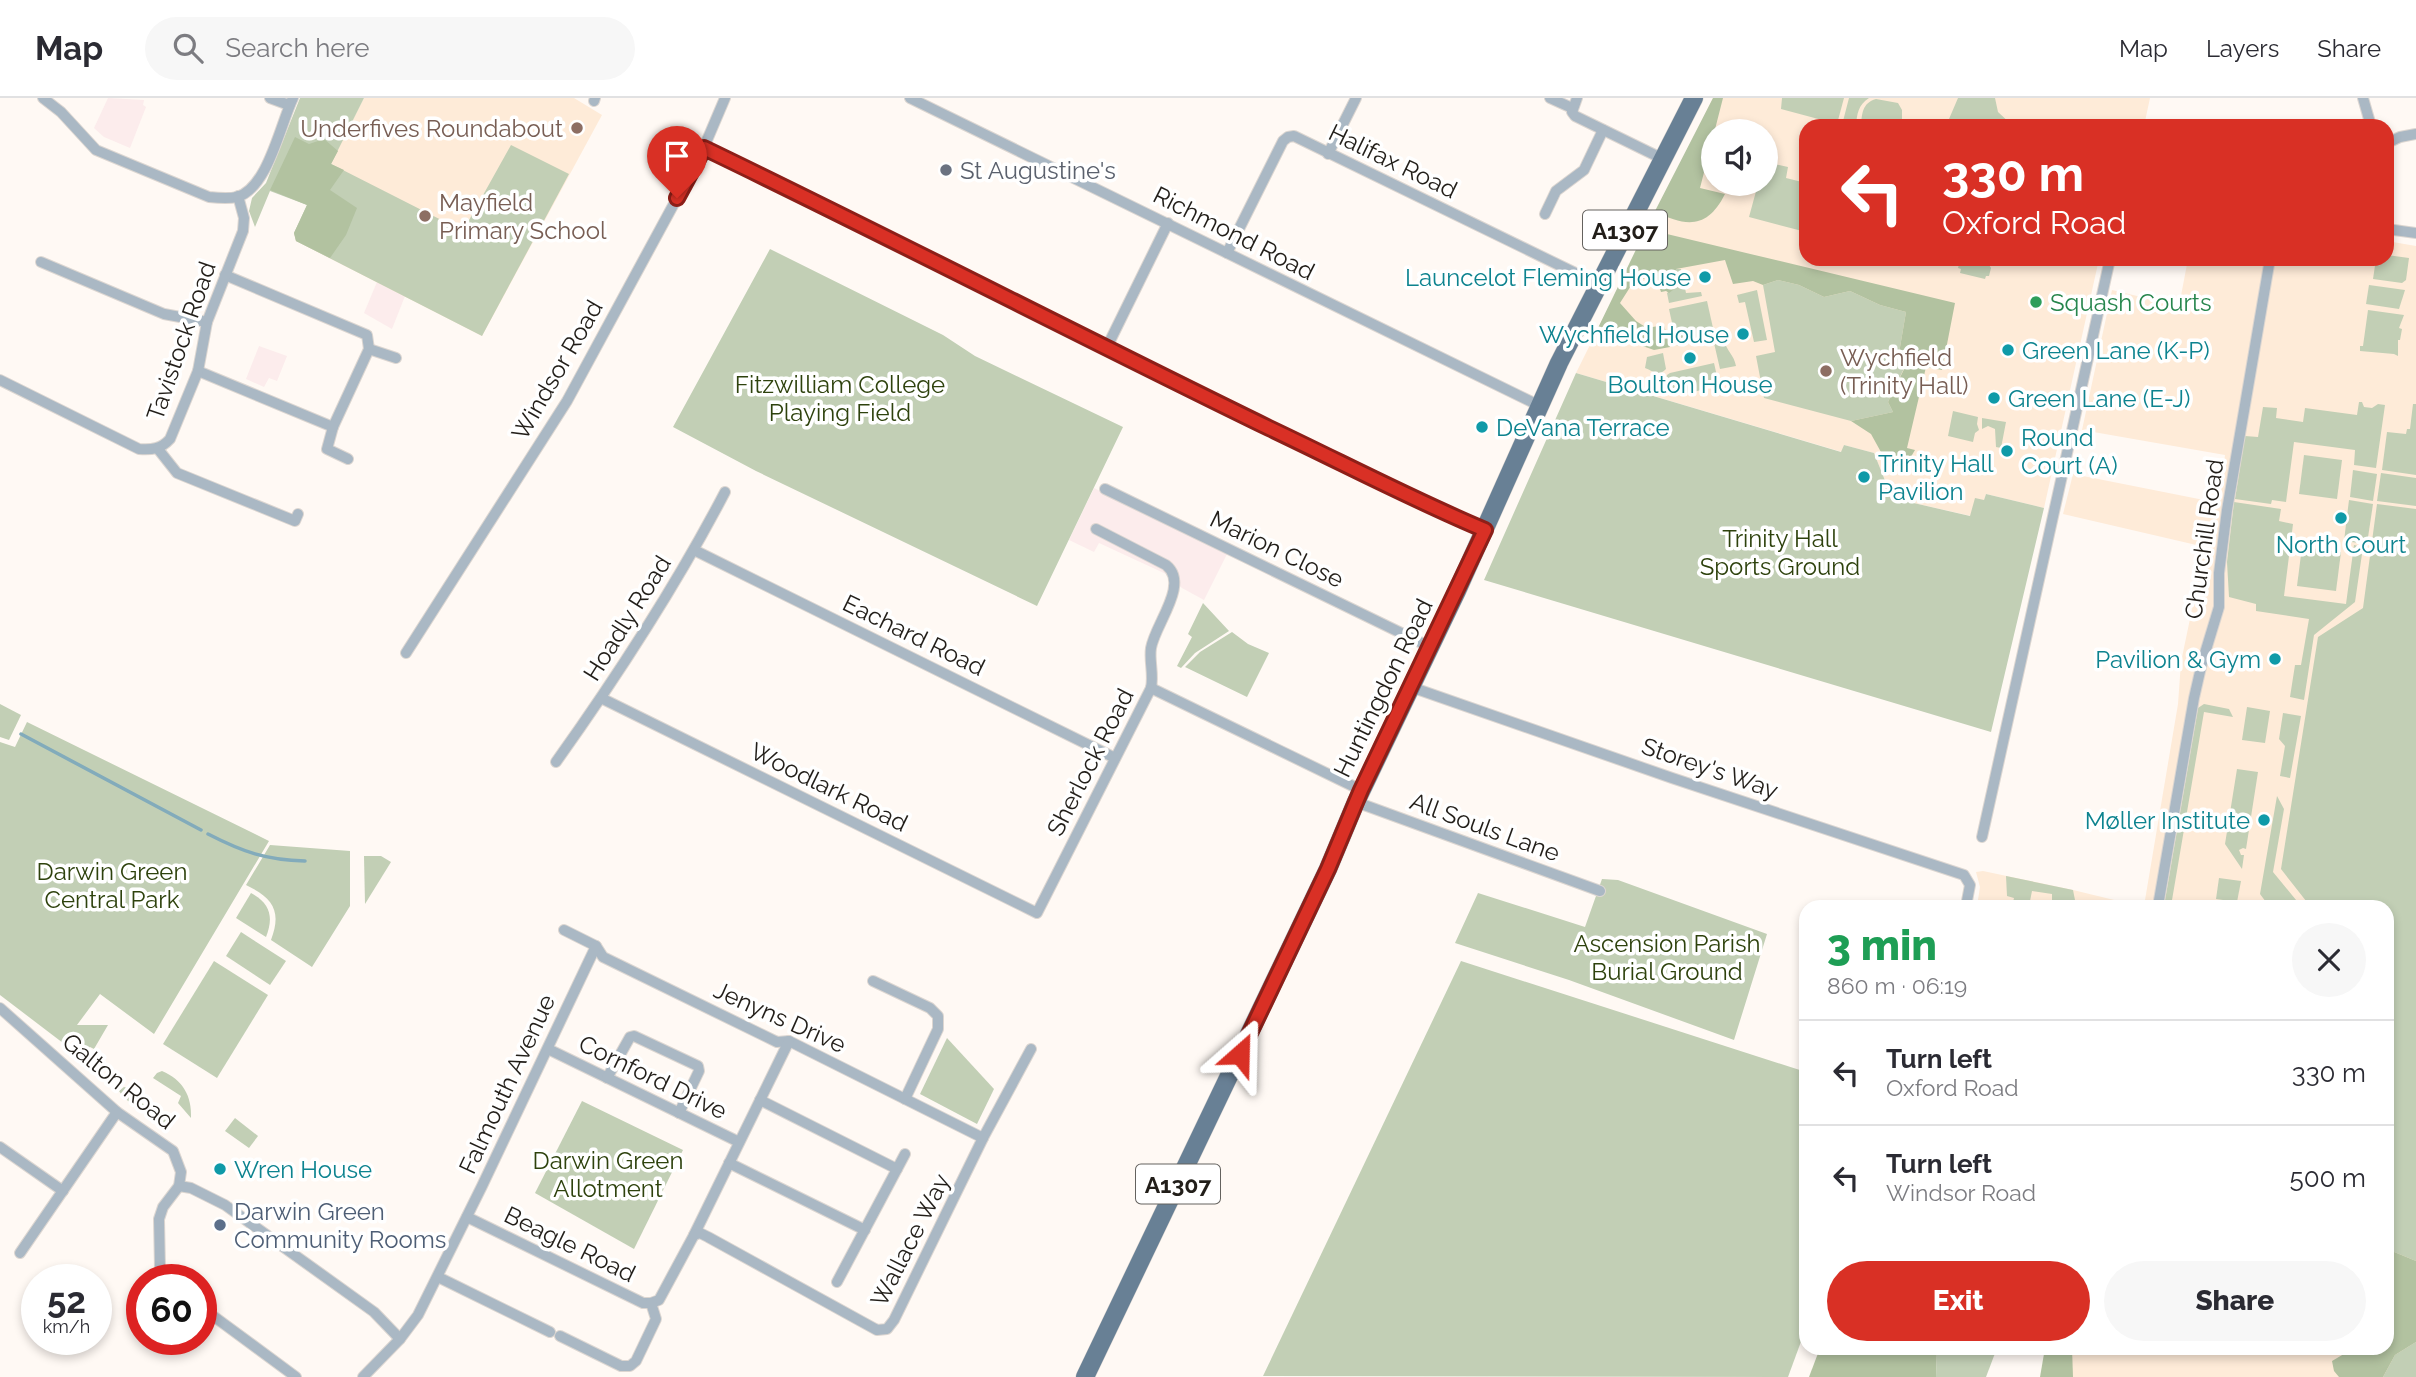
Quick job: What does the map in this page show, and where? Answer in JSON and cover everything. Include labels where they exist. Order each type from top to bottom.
[{"type":"main road","name":"Huntingdon Road","points":[[1085,1377],[1328,869],[1359,796],[1598,284],[1694,98]]},
{"type":"street","points":[[43,98],[61,112],[96,150],[209,197],[226,198],[238,197],[259,180],[291,101],[270,98]]},
{"type":"street","name":"Windsor Road","points":[[406,653],[567,401],[704,148],[725,98]]},
{"type":"street","name":"Richmond Road","points":[[910,98],[1540,406]]},
{"type":"street","points":[[1328,154],[1356,98]]},
{"type":"street","points":[[1550,98],[1575,107],[1603,130],[1663,159]]},
{"type":"street","points":[[2363,98],[2369,119]]},
{"type":"street","points":[[1545,214],[1556,191],[1584,170],[1603,130]]},
{"type":"street","points":[[2394,140],[2416,134]]},
{"type":"street","name":"Halifax Road","points":[[1227,253],[1283,141],[1294,136],[1598,284]]},
{"type":"street","points":[[704,148],[975,280],[1106,349],[1485,530]]},
{"type":"street","name":"Tavistock Road","points":[[0,380],[139,449],[158,449],[170,439],[198,371],[208,322],[244,226],[238,197]]},
{"type":"street","points":[[1106,349],[1168,223]]},
{"type":"street","points":[[2394,230],[2416,233]]},
{"type":"street","points":[[41,262],[164,314],[208,322]]},
{"type":"street","points":[[1982,837],[2108,266]]},
{"type":"street","name":"Churchill Road","points":[[2159,900],[2194,698],[2219,607],[2218,573],[2227,510],[2269,266]]},
{"type":"street","points":[[225,275],[367,335],[369,349],[333,427],[327,449],[348,458]]},
{"type":"street","points":[[369,349],[396,358]]},
{"type":"street","points":[[198,371],[333,427]]},
{"type":"street","points":[[158,449],[177,472],[295,521],[298,514]]},
{"type":"street","name":"Marion Close","points":[[1105,489],[1430,647]]},
{"type":"street","name":"Hoadly Road","points":[[556,762],[601,698],[694,550],[725,492]]},
{"type":"street","points":[[1096,528],[1166,565],[1174,575],[1175,587],[1151,646],[1151,688]]},
{"type":"street","name":"Eachard Road","points":[[694,550],[1115,758]]},
{"type":"street","name":"Storey's Way","points":[[1411,687],[1672,778],[1964,874],[1970,885],[1967,900]]},
{"type":"street","name":"Sherlock Road","points":[[1037,913],[1151,688],[1359,796]]},
{"type":"street","name":"Woodlark Road","points":[[601,698],[1037,913]]},
{"type":"street","name":"All Souls Lane","points":[[1359,796],[1600,891]]},
{"type":"street","name":"Jenyns Drive","points":[[564,930],[596,946],[603,957],[777,1042],[789,1041],[984,1138]]},
{"type":"street","name":"Falmouth Avenue","points":[[362,1377],[400,1339],[418,1315],[596,946]]},
{"type":"street","points":[[873,981],[930,1008],[938,1016],[938,1029],[905,1099]]},
{"type":"street","name":"Galton Road","points":[[0,1008],[117,1112],[173,1151],[180,1172],[179,1186]]},
{"type":"street","points":[[607,1078],[629,1037],[634,1036],[698,1066],[699,1071],[679,1113]]},
{"type":"street","name":"Beagle Road","points":[[467,1217],[643,1303],[659,1300],[694,1235],[789,1041]]},
{"type":"street","name":"Cornford Drive","points":[[548,1049],[739,1142]]},
{"type":"street","name":"Wallace Way","points":[[694,1235],[700,1233],[877,1329],[887,1329],[894,1320],[1031,1049]]},
{"type":"street","points":[[760,1100],[897,1169]]},
{"type":"street","points":[[20,1253],[117,1112]]},
{"type":"street","points":[[0,1147],[63,1191]]},
{"type":"street","points":[[837,1282],[905,1154]]},
{"type":"street","points":[[729,1163],[865,1230]]},
{"type":"street","points":[[160,1264],[159,1219],[163,1206],[179,1186],[191,1188],[225,1205],[374,1312],[400,1339]]},
{"type":"street","points":[[438,1277],[632,1372],[656,1319],[651,1303]]},
{"type":"street","points":[[217,1320],[282,1373],[296,1377]]},
{"type":"shaded area","points":[[108,98],[144,100],[143,105],[146,107],[130,148],[104,137],[94,128]]},
{"type":"shaded area","name":"Mayfield Primary School","points":[[364,98],[574,98],[602,115],[482,336],[296,241],[294,233]]},
{"type":"shaded area","name":"Wychfield (Trinity Hall)","points":[[1713,98],[2150,98],[2146,119],[1799,119],[1799,266],[2097,266],[2044,508],[1986,494],[1971,516],[1892,498],[1874,453],[1844,445],[1842,452],[1576,373],[1701,122],[1701,196],[1778,196],[1778,119],[1703,119]]},
{"type":"shaded area","points":[[2394,242],[2416,246],[2416,1377],[2056,1377],[2058,1355],[2394,1355],[2394,900],[2145,900],[2178,704],[2181,662],[2205,547],[2063,514],[2073,474],[2219,503],[2225,455],[2082,430],[2112,290],[2179,306],[2187,266],[2394,266]]},
{"type":"shaded area","points":[[377,282],[405,296],[392,329],[364,313]]},
{"type":"shaded area","points":[[259,346],[287,356],[277,381],[269,378],[264,387],[246,379]]},
{"type":"shaded area","points":[[1094,488],[1227,554],[1204,600],[1182,588],[1166,574],[1099,543],[1094,552],[1069,540]]},
{"type":"shaded area","points":[[1983,871],[2114,900],[1978,900],[1980,887],[1976,872]]},
{"type":"green space","points":[[300,98],[364,98],[331,164],[463,231],[511,145],[569,174],[482,336],[296,241],[294,233],[307,205],[270,191],[255,227],[249,211],[252,198],[266,183]]},
{"type":"green space","points":[[1713,98],[1723,98],[1718,119],[1702,119]]},
{"type":"green space","points":[[1782,98],[1844,98],[1838,119],[1818,119],[1781,109]]},
{"type":"green space","points":[[1849,98],[1869,98],[1862,104],[1857,119],[1844,119]]},
{"type":"green space","points":[[1958,98],[1995,98],[1998,112],[2006,119],[1949,119]]},
{"type":"green space","points":[[1876,99],[1898,103],[1902,110],[1902,119],[1862,119],[1865,106]]},
{"type":"green space","points":[[1701,121],[1701,196],[1724,196],[1711,213],[1696,222],[1677,220],[1655,211]]},
{"type":"green space","points":[[295,137],[309,144],[324,139],[338,151],[331,164],[344,170],[330,190],[357,208],[346,235],[330,258],[296,241],[294,233],[307,205],[270,190]]},
{"type":"green space","points":[[1778,165],[1788,167],[1786,178],[1799,181],[1799,230],[1749,217],[1755,196],[1778,196]]},
{"type":"green space","points":[[1646,229],[1955,303],[1942,370],[1926,367],[1907,448],[1915,450],[1906,465],[1901,467],[1887,463],[1871,434],[1851,421],[1893,412],[1888,402],[1908,361],[1899,353],[1906,312],[1880,305],[1850,291],[1824,297],[1799,285],[1778,280],[1763,285],[1753,281],[1733,284],[1725,260],[1676,269],[1677,287],[1669,293],[1661,292],[1656,276],[1634,281],[1620,303],[1636,321],[1647,328],[1664,325],[1670,347],[1654,350],[1597,330]]},
{"type":"green space","name":"Fitzwilliam College Playing Field","points":[[770,249],[943,335],[975,356],[1123,427],[1037,606],[756,471],[673,427]]},
{"type":"green space","points":[[2394,256],[2409,258],[2406,280],[2402,283],[2373,279],[2375,266],[2394,266]]},
{"type":"green space","points":[[1958,268],[1991,268],[1985,279],[1960,273],[1961,269]]},
{"type":"green space","points":[[1676,269],[1681,269],[1686,293],[1701,292],[1702,296],[1669,303],[1667,293],[1677,287]]},
{"type":"green space","points":[[1778,280],[1799,285],[1824,297],[1850,291],[1880,305],[1906,312],[1899,353],[1908,360],[1888,402],[1893,412],[1851,421],[1764,398],[1756,356],[1775,352],[1763,285]]},
{"type":"green space","points":[[2369,285],[2405,290],[2399,309],[2366,304]]},
{"type":"green space","points":[[1757,290],[1767,340],[1754,342],[1745,302],[1739,303],[1737,295]]},
{"type":"green space","points":[[1707,301],[1715,337],[1677,346],[1669,309]]},
{"type":"green space","points":[[2368,310],[2404,315],[2399,328],[2402,329],[2398,340],[2398,356],[2360,351]]},
{"type":"green space","points":[[1724,341],[1736,366],[1720,369],[1714,343]]},
{"type":"green space","points":[[1663,353],[1666,369],[1656,373],[1645,368],[1647,357]]},
{"type":"green space","points":[[1714,363],[1719,385],[1690,393],[1665,390],[1667,375],[1670,373]]},
{"type":"green space","name":"Trinity Hall Sports Ground","points":[[1576,373],[1841,452],[1844,445],[1874,453],[1892,498],[1970,516],[1975,498],[1984,500],[1986,494],[2044,508],[1991,732],[1484,580]]},
{"type":"green space","points":[[2359,402],[2362,402],[2364,407],[2372,408],[2378,404],[2385,405],[2376,468],[2354,465],[2355,450],[2294,442],[2286,502],[2272,500],[2271,504],[2235,499],[2245,436],[2258,437],[2263,407],[2277,408],[2276,418],[2303,422],[2305,408],[2357,415]]},
{"type":"green space","points":[[2413,404],[2416,404],[2416,475],[2382,470],[2387,432],[2406,434],[2407,429],[2410,429]]},
{"type":"green space","points":[[1953,411],[1978,417],[1979,430],[1975,433],[1973,442],[1948,436]]},
{"type":"green space","points":[[1982,418],[2006,422],[2001,448],[1996,447],[1995,429],[1988,426],[1982,429]]},
{"type":"green space","points":[[2304,455],[2342,460],[2337,499],[2299,494]]},
{"type":"green space","points":[[2353,470],[2377,474],[2373,501],[2350,497]]},
{"type":"green space","points":[[2381,473],[2416,478],[2416,506],[2377,501]]},
{"type":"green space","points":[[2349,500],[2373,504],[2367,544],[2344,541]]},
{"type":"green space","points":[[2234,502],[2281,509],[2279,521],[2293,524],[2284,596],[2346,604],[2354,545],[2363,547],[2355,602],[2314,635],[2304,700],[2290,697],[2295,665],[2301,665],[2309,619],[2256,611],[2256,604],[2229,597],[2227,562]]},
{"type":"green space","points":[[2377,504],[2416,509],[2416,1261],[2394,1252],[2394,900],[2305,900],[2281,869],[2318,637],[2363,608]]},
{"type":"green space","points":[[2302,547],[2341,552],[2336,591],[2297,586]]},
{"type":"green space","points":[[1203,603],[1229,631],[1195,653],[1181,668],[1177,666],[1192,637],[1188,634]]},
{"type":"green space","points":[[1232,632],[1248,644],[1269,653],[1247,697],[1185,667],[1200,652]]},
{"type":"green space","points":[[0,704],[21,715],[9,740],[0,737]]},
{"type":"green space","points":[[2204,704],[2229,709],[2233,717],[2204,712],[2172,900],[2165,900],[2198,708]]},
{"type":"green space","points":[[2247,707],[2270,711],[2265,743],[2242,740]]},
{"type":"green space","points":[[2283,713],[2301,716],[2290,778],[2280,776],[2285,746],[2279,739]]},
{"type":"green space","name":"Darwin Green Central Park","points":[[27,722],[269,841],[154,1034],[100,994],[77,1025],[108,1025],[94,1049],[90,1047],[87,1050],[72,1032],[63,1043],[0,995],[0,742],[15,747]]},
{"type":"green space","points":[[2237,769],[2258,772],[2246,849],[2239,850],[2241,855],[2244,855],[2242,869],[2225,844]]},
{"type":"green space","points":[[2277,796],[2284,809],[2273,872],[2296,900],[2264,900],[2260,894]]},
{"type":"green space","points":[[270,845],[350,851],[350,906],[312,967],[271,940],[276,921],[273,907],[263,895],[246,885]]},
{"type":"green space","points":[[364,856],[381,856],[391,862],[365,904]]},
{"type":"green space","points":[[2006,876],[2073,890],[2075,900],[2052,900],[2052,894],[2032,891],[2030,900],[2014,900],[2007,896]]},
{"type":"green space","points":[[2219,878],[2241,881],[2237,900],[2216,899]]},
{"type":"green space","name":"Ascension Parish Burial Ground","points":[[1602,879],[1618,880],[1767,934],[1734,1040],[1569,980],[1455,943],[1478,893],[1585,927]]},
{"type":"green space","points":[[251,893],[262,901],[269,911],[270,923],[266,937],[236,918]]},
{"type":"green space","points":[[241,932],[286,961],[270,985],[226,956]]},
{"type":"green space","points":[[214,961],[268,995],[217,1078],[163,1044]]},
{"type":"green space","points":[[1461,961],[1799,1070],[1799,1347],[1788,1377],[1263,1376]]},
{"type":"green space","points":[[947,1038],[994,1089],[977,1124],[920,1094]]},
{"type":"green space","points":[[162,1071],[176,1079],[185,1090],[190,1103],[191,1118],[178,1103],[181,1096],[153,1078]]},
{"type":"green space","points":[[124,1087],[131,1089],[128,1094],[166,1119],[171,1116],[171,1125],[164,1126],[124,1098],[119,1091]]},
{"type":"green space","name":"Darwin Green Allotment","points":[[582,1101],[683,1150],[634,1249],[535,1193]]},
{"type":"green space","points":[[235,1118],[258,1136],[249,1148],[225,1131]]},
{"type":"green space","points":[[2394,1252],[2416,1261],[2416,1342],[2395,1355],[2383,1377],[2339,1377],[2334,1371],[2332,1361],[2342,1355],[2394,1355]]},
{"type":"green space","points":[[2416,1342],[2416,1377],[2383,1377],[2395,1355]]},
{"type":"green space","points":[[1817,1355],[1937,1355],[1936,1377],[1809,1377]]},
{"type":"green space","points":[[1937,1355],[1994,1355],[1986,1377],[1936,1377]]},
{"type":"green space","points":[[2044,1355],[2072,1355],[2073,1377],[2040,1377]]},
{"type":"waterway","points":[[21,734],[201,830]]},
{"type":"waterway","points":[[208,834],[255,854],[305,861]]},
{"type":"place","name":"Underfives Roundabout","points":[[577,128]]},
{"type":"place","name":"St Augustine's","points":[[946,170]]},
{"type":"place","name":"Mayfield Primary School","points":[[425,216]]},
{"type":"place","name":"Launcelot Fleming House","points":[[1705,277]]},
{"type":"place","name":"Squash Courts","points":[[2036,302]]},
{"type":"place","name":"Wychfield House","points":[[1743,334]]},
{"type":"place","name":"Green Lane (K-P)","points":[[2008,350]]},
{"type":"place","name":"Boulton House","points":[[1690,358]]},
{"type":"place","name":"Wychfield (Trinity Hall)","points":[[1826,371]]},
{"type":"place","name":"Green Lane (E-J)","points":[[1994,398]]},
{"type":"place","name":"DeVana Terrace","points":[[1482,427]]},
{"type":"place","name":"Round Court (A)","points":[[2007,451]]},
{"type":"place","name":"Trinity Hall Pavilion","points":[[1864,477]]},
{"type":"place","name":"North Court","points":[[2341,518]]},
{"type":"place","name":"Pavilion & Gym","points":[[2275,659]]},
{"type":"place","name":"Møller Institute","points":[[2264,820]]},
{"type":"place","name":"Wren House","points":[[220,1169]]},
{"type":"place","name":"Darwin Green Community Rooms","points":[[220,1225]]},
{"type":"route","points":[[677,198],[704,148],[975,280],[1106,349],[1485,530],[1361,790],[1328,869],[1240,1054]]}]
